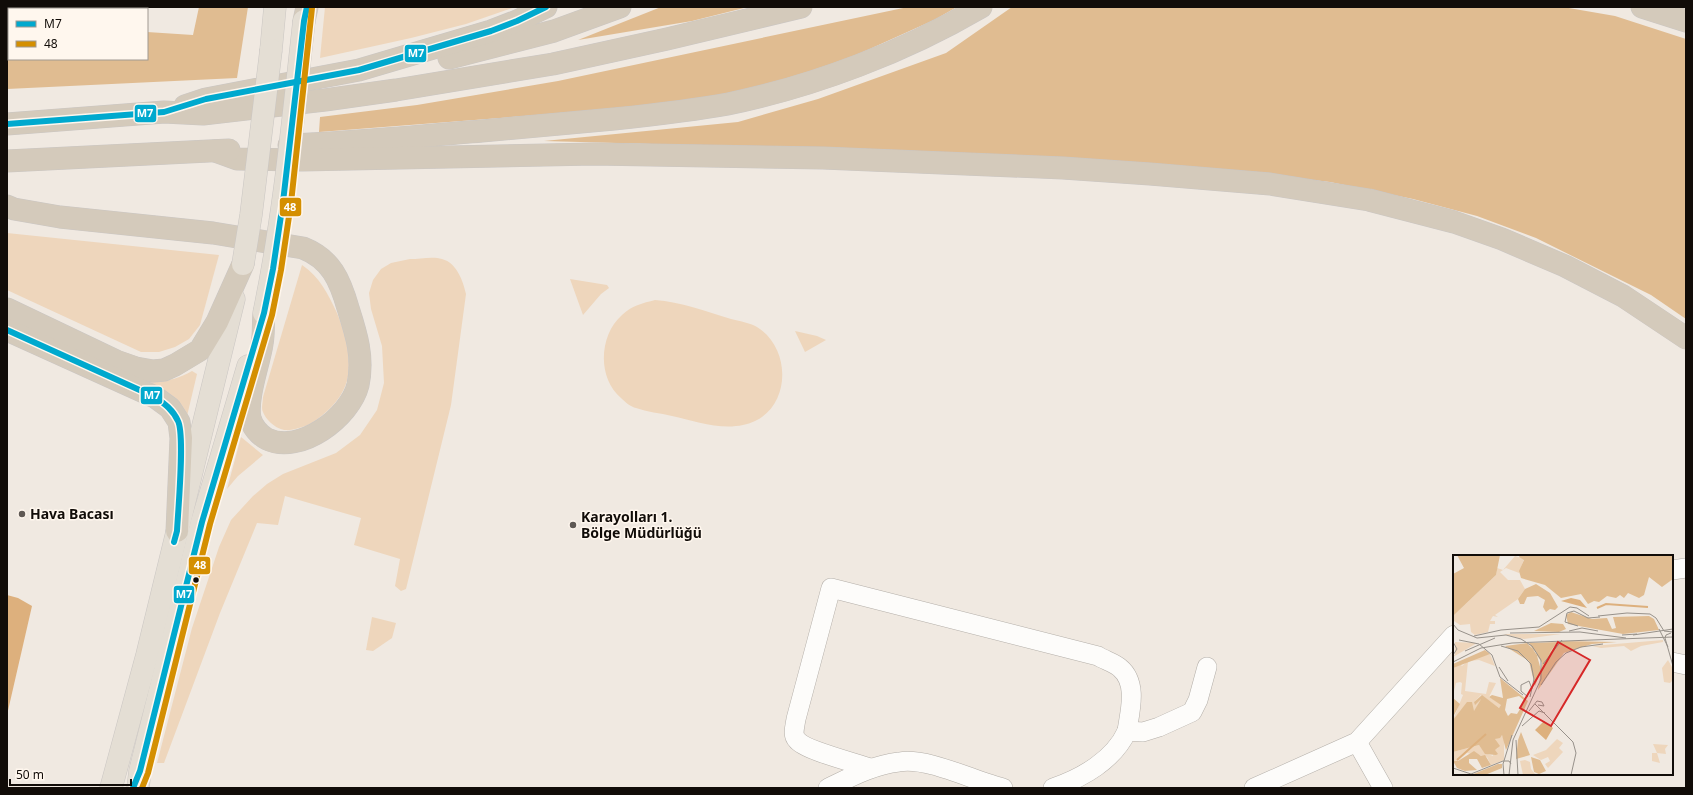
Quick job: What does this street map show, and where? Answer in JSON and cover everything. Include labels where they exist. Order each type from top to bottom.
[{"type":"highway","points":[[164,112],[206,98],[359,70],[491,31],[517,21],[546,7]]},
{"type":"highway","points":[[359,70],[392,68],[419,64],[511,43],[554,31],[620,7]]},
{"type":"highway","points":[[7,124],[164,112],[203,114],[246,110],[441,83],[568,60],[674,38],[801,7]]},
{"type":"highway","points":[[7,161],[215,151],[527,127],[668,113],[728,104],[786,90],[843,71],[926,36],[981,7]]},
{"type":"highway","points":[[1642,7],[1686,21]]},
{"type":"highway","points":[[215,151],[237,159],[302,160],[594,154],[823,158],[1063,168],[1270,184],[1369,200],[1454,222],[1502,239],[1565,266],[1623,296],[1686,338]]},
{"type":"highway","points":[[10,208],[60,217],[213,233],[303,248],[315,253],[324,260],[334,272],[342,288],[357,333],[361,368],[358,386],[350,404],[337,418],[309,438],[286,444],[268,439],[261,435],[250,418],[251,391],[263,342],[264,314]]},
{"type":"highway","points":[[7,309],[116,361],[136,368],[153,371],[164,370],[176,365],[200,350],[217,322],[243,264]]},
{"type":"highway","points":[[7,330],[155,397],[170,408],[179,422],[181,438],[177,531]]},
{"type":"main road","points":[[111,788],[147,655],[218,359],[243,264],[251,215],[275,7]]},
{"type":"main road","points":[[137,782],[202,522],[264,314],[273,269],[283,202],[305,12]]},
{"type":"street","points":[[1673,570],[1686,568]]},
{"type":"street","points":[[870,768],[808,748],[797,740],[794,733],[796,719],[831,588],[1098,656],[1120,667],[1129,681],[1132,703],[1127,731],[1121,743],[1110,757],[1067,783],[1053,788]]},
{"type":"street","points":[[1254,788],[1357,742],[1453,636]]},
{"type":"street","points":[[1673,662],[1686,665]]},
{"type":"street","points":[[1127,731],[1143,732],[1159,727],[1192,712],[1198,700],[1207,668]]},
{"type":"street","points":[[1357,742],[1383,788]]},
{"type":"street","points":[[828,788],[870,768],[901,761],[926,764],[1003,788]]},
{"type":"shaded area","points":[[199,7],[248,7],[237,78],[7,89],[7,23],[8,60],[148,60],[148,32],[193,35]]},
{"type":"shaded area","points":[[325,7],[515,7],[466,24],[320,58]]},
{"type":"shaded area","points":[[661,7],[748,7],[692,21],[578,40]]},
{"type":"shaded area","points":[[908,7],[957,7],[934,20],[832,66],[744,91],[666,105],[319,132],[320,117],[417,105],[558,81]]},
{"type":"shaded area","points":[[1012,7],[1563,7],[1615,16],[1686,39],[1686,319],[1651,295],[1536,238],[1477,216],[1413,199],[1330,182],[1236,171],[760,147],[544,141],[738,122],[818,99],[946,53]]},
{"type":"shaded area","points":[[7,233],[219,255],[200,325],[189,339],[175,347],[159,352],[141,352],[7,290]]},
{"type":"shaded area","points":[[435,258],[442,259],[452,264],[458,273],[466,294],[451,405],[406,589],[401,591],[395,586],[400,559],[354,545],[361,518],[285,496],[278,525],[257,523],[220,613],[164,763],[157,763],[192,628],[219,547],[231,520],[253,496],[267,484],[283,474],[336,453],[360,435],[377,410],[384,383],[382,346],[371,309],[369,293],[373,280],[381,269],[391,263],[410,259]]},
{"type":"shaded area","points":[[302,265],[319,280],[337,313],[348,348],[348,376],[340,396],[326,412],[308,425],[295,429],[283,430],[272,424],[264,415],[262,410],[263,397]]},
{"type":"shaded area","points":[[570,279],[607,285],[609,288],[601,294],[583,315]]},
{"type":"shaded area","points":[[655,300],[684,305],[748,323],[757,327],[769,338],[777,351],[782,366],[782,382],[778,396],[770,409],[759,419],[743,425],[716,426],[645,411],[632,407],[623,400],[613,390],[608,379],[605,368],[605,345],[614,323],[622,315],[637,305]]},
{"type":"shaded area","points":[[795,331],[817,336],[826,340],[805,352]]},
{"type":"shaded area","points":[[192,371],[197,374],[187,416],[148,384],[149,381],[172,379]]},
{"type":"shaded area","points":[[241,437],[263,455],[238,476],[227,489]]},
{"type":"shaded area","points":[[7,595],[18,598],[32,606],[7,715]]},
{"type":"shaded area","points":[[372,617],[396,623],[392,638],[373,651],[366,650]]},
{"type":"transit line","name":"M7","points":[[133,788],[140,771],[202,522],[264,313],[273,269],[283,202],[304,21],[307,7]]},
{"type":"transit line","name":"M7","points":[[7,124],[164,112],[206,99],[359,70],[491,31],[517,21],[546,7]]},
{"type":"transit line","name":"48","points":[[142,788],[148,773],[210,524],[272,315],[281,270],[291,203],[312,8]]},
{"type":"transit line","name":"M7","points":[[7,330],[155,397],[171,410],[178,421],[181,441],[180,491],[177,531],[174,542]]},
{"type":"place","name":"Hava Bacası","points":[[22,514]]},
{"type":"place","name":"Karayolları 1. Bölge Müdürlüğü","points":[[573,525]]}]
